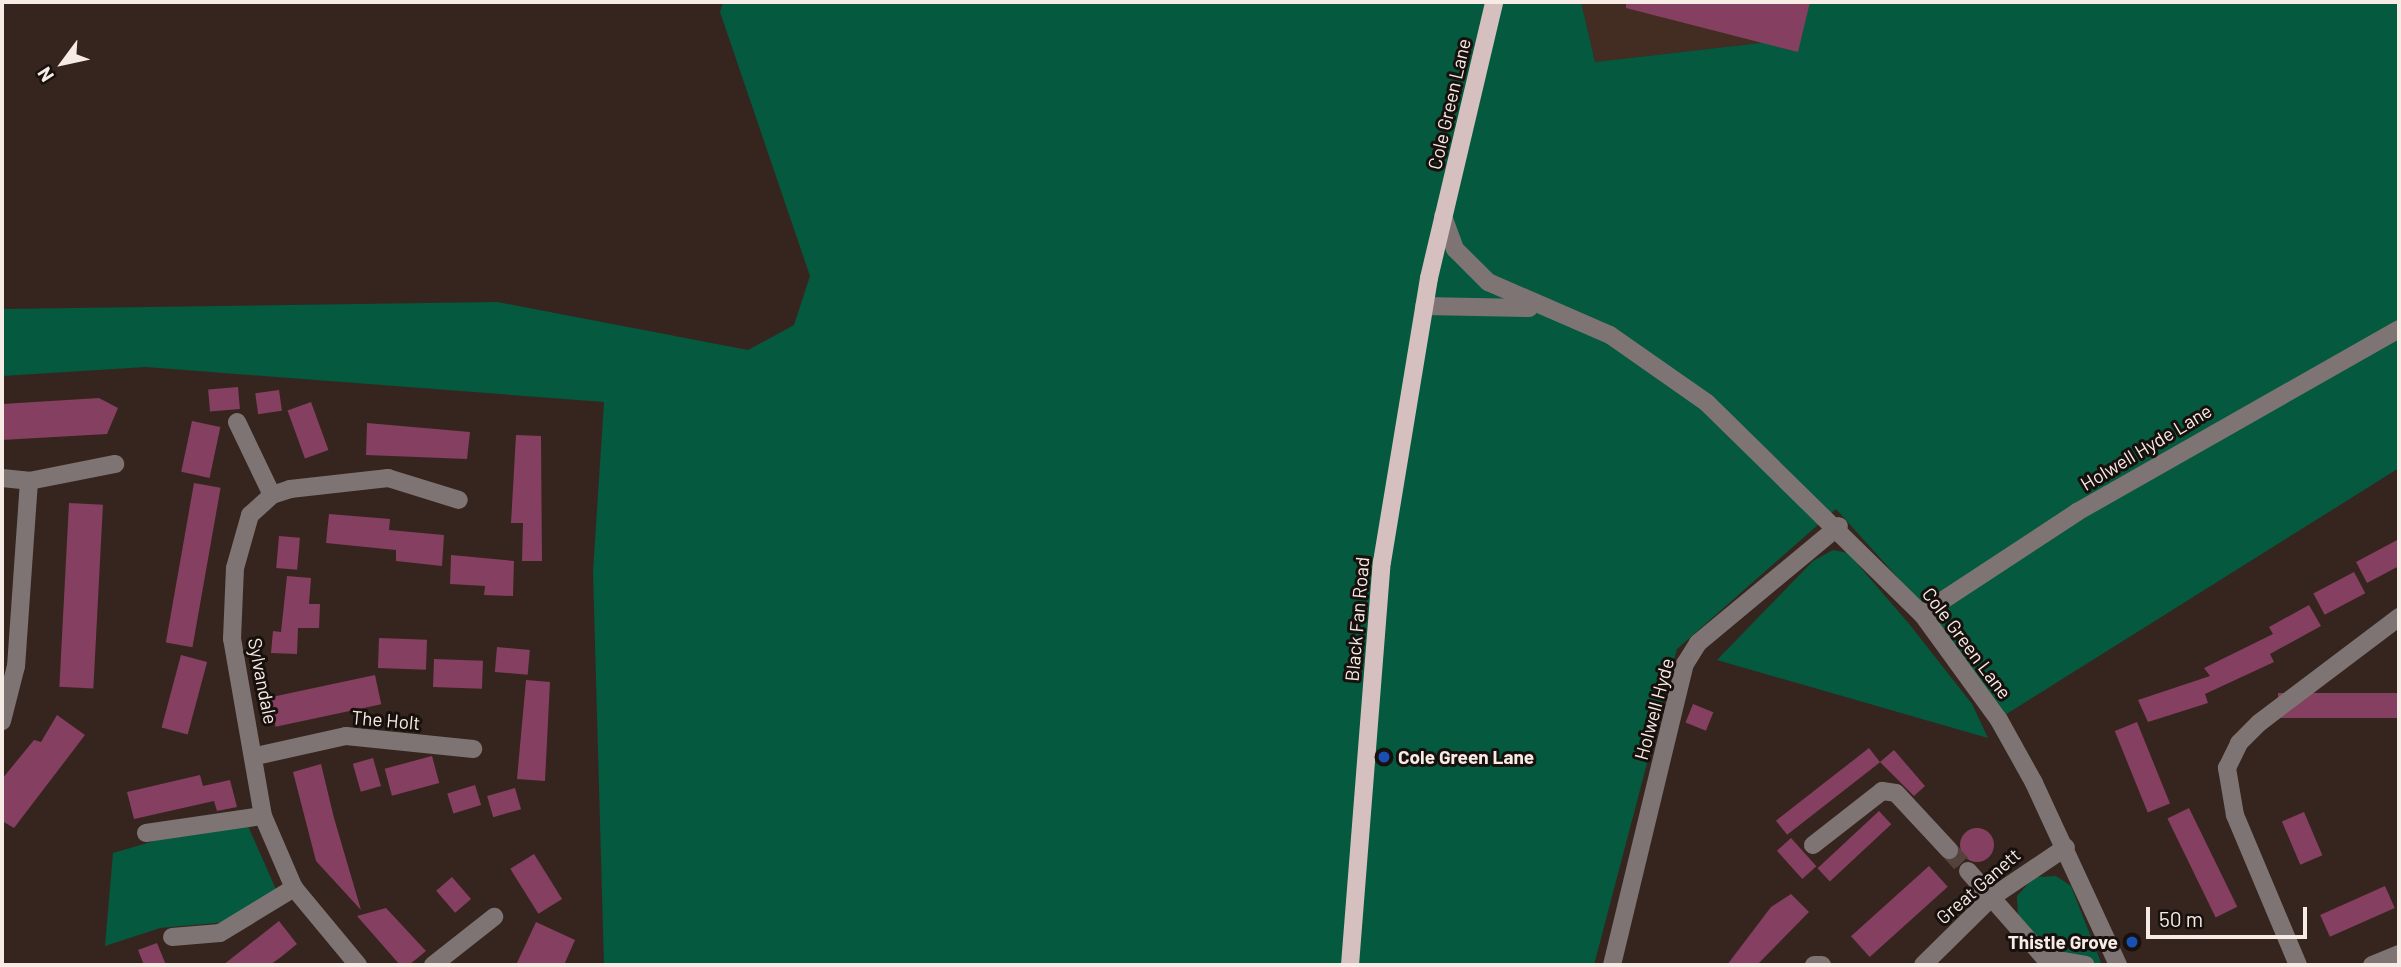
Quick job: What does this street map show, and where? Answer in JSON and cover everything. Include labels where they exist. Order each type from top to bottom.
[{"type":"main road","name":"Cole Green Lane","points":[[1429,278],[1494,2]]},
{"type":"main road","name":"Black Fan Road","points":[[1350,965],[1382,562],[1429,278]]},
{"type":"street","name":"Cole Green Lane","points":[[1443,216],[1468,266],[1488,282],[1563,314],[1662,368],[1839,526],[1922,614],[1998,720],[2066,847],[2118,965]]},
{"type":"street","name":"Cole Green Lane","points":[[1424,306],[1513,304],[1563,314]]},
{"type":"street","name":"Holwell Hyde Lane","points":[[1922,614],[2077,512],[2399,329]]},
{"type":"street","points":[[237,422],[272,495],[388,478],[459,500]]},
{"type":"street","points":[[2,478],[29,481],[115,464]]},
{"type":"street","points":[[2,721],[16,666],[29,481]]},
{"type":"street","name":"Sylvandale","points":[[272,495],[250,515],[235,568],[232,639],[256,756],[263,816],[294,888],[358,965]]},
{"type":"street","name":"Holwell Hyde","points":[[1612,965],[1685,664],[1698,643],[1839,526]]},
{"type":"street","points":[[2298,965],[2235,815],[2227,768],[2239,743],[2259,723],[2399,617]]},
{"type":"street","name":"The Holt","points":[[256,756],[346,736],[473,749]]},
{"type":"street","points":[[1813,845],[1882,790],[1896,793],[1949,850]]},
{"type":"street","points":[[146,833],[263,816]]},
{"type":"street","name":"Great Ganett","points":[[1923,965],[1992,897],[2066,847]]},
{"type":"street","points":[[1968,871],[2049,962],[2085,965]]},
{"type":"street","points":[[172,937],[220,933],[294,888]]},
{"type":"street","points":[[433,965],[494,917]]},
{"type":"street","points":[[2372,965],[2399,954]]},
{"type":"street","points":[[1814,965],[1822,965]]},
{"type":"shaded area","points":[[1581,2],[1804,2],[1795,39],[1595,62]]},
{"type":"green space","points":[[723,2],[1581,2],[1595,62],[1795,39],[1804,2],[2399,2],[2399,468],[2005,715],[1917,599],[1836,509],[1677,649],[1594,965],[604,965],[593,572],[604,402],[146,367],[2,376],[2,309],[497,302],[748,350],[794,325],[810,276],[720,12]]},
{"type":"green space","points":[[1833,550],[1848,553],[1910,625],[1972,704],[1988,738],[1717,660],[1813,561]]},
{"type":"green space","points":[[248,826],[278,894],[227,922],[160,928],[105,946],[113,853],[175,835]]},
{"type":"green space","points":[[2056,876],[2071,886],[2102,965],[2057,965],[2018,917],[2017,896],[2034,877]]},
{"type":"building","points":[[1626,2],[1810,2],[1798,52],[1626,8]]},
{"type":"building","points":[[238,387],[240,409],[210,412],[208,390]]},
{"type":"building","points":[[279,390],[282,411],[258,414],[255,393]]},
{"type":"building","points":[[99,398],[118,408],[107,434],[2,440],[2,404]]},
{"type":"building","points":[[311,402],[328,450],[305,458],[288,411]]},
{"type":"building","points":[[192,421],[220,427],[210,478],[181,472]]},
{"type":"building","points":[[367,423],[470,432],[467,459],[366,455]]},
{"type":"building","points":[[516,435],[541,436],[542,561],[522,561],[523,523],[511,523]]},
{"type":"building","points":[[194,483],[221,488],[192,647],[166,643]]},
{"type":"building","points":[[69,503],[103,505],[93,689],[59,687]]},
{"type":"building","points":[[329,514],[390,519],[389,530],[444,535],[442,566],[396,561],[396,550],[326,543]]},
{"type":"building","points":[[279,536],[300,538],[297,570],[276,568]]},
{"type":"building","points":[[2399,539],[2399,566],[2367,583],[2356,562]]},
{"type":"building","points":[[451,555],[514,561],[513,596],[484,595],[485,586],[450,584]]},
{"type":"building","points":[[2354,572],[2365,593],[2325,615],[2313,594]]},
{"type":"building","points":[[287,576],[311,578],[309,604],[320,604],[319,628],[298,628],[297,654],[271,653],[273,631],[281,632]]},
{"type":"building","points":[[2309,605],[2321,626],[2270,654],[2274,662],[2205,694],[2208,703],[2148,722],[2138,700],[2210,676],[2204,668],[2273,634],[2269,627]]},
{"type":"building","points":[[379,638],[427,640],[426,670],[378,668]]},
{"type":"building","points":[[497,647],[530,650],[528,675],[495,672]]},
{"type":"building","points":[[181,655],[207,662],[188,734],[162,727]]},
{"type":"building","points":[[434,659],[483,661],[482,689],[433,687]]},
{"type":"building","points":[[375,675],[381,704],[276,727],[269,697]]},
{"type":"building","points":[[526,680],[550,682],[545,781],[517,779]]},
{"type":"building","points":[[2278,693],[2399,693],[2399,718],[2278,718]]},
{"type":"building","points":[[1693,704],[1713,712],[1706,731],[1686,723]]},
{"type":"building","points":[[57,715],[85,735],[14,828],[2,821],[2,779],[34,740],[41,742]]},
{"type":"building","points":[[2137,722],[2170,804],[2148,813],[2115,731]]},
{"type":"building","points":[[1869,748],[1880,762],[1787,835],[1776,821]]},
{"type":"building","points":[[1894,750],[1925,786],[1914,796],[1880,762]]},
{"type":"building","points":[[432,756],[439,783],[392,796],[385,769]]},
{"type":"building","points":[[373,758],[381,786],[361,792],[353,764]]},
{"type":"building","points":[[321,764],[361,910],[316,861],[293,772]]},
{"type":"building","points":[[200,775],[203,786],[230,780],[237,807],[217,811],[214,801],[134,819],[127,792]]},
{"type":"building","points":[[475,785],[481,805],[453,814],[447,793]]},
{"type":"building","points":[[515,788],[521,809],[493,817],[487,796]]},
{"type":"building","points":[[2189,808],[2237,907],[2216,917],[2167,819]]},
{"type":"building","points":[[1879,811],[1891,824],[1830,881],[1818,868]]},
{"type":"building","points":[[2304,812],[2322,855],[2300,865],[2282,821]]},
{"type":"building","points":[[1977,828],[1989,833],[1994,845],[1989,857],[1977,862],[1965,857],[1960,845],[1965,833]]},
{"type":"building","points":[[1791,838],[1816,866],[1802,879],[1777,851]]},
{"type":"building","points":[[534,854],[562,899],[538,914],[510,869]]},
{"type":"building","points":[[1929,866],[1948,887],[1870,957],[1851,936]]},
{"type":"building","points":[[452,877],[471,899],[455,913],[436,891]]},
{"type":"building","points":[[2385,886],[2395,908],[2330,937],[2320,915]]},
{"type":"building","points":[[1791,894],[1809,912],[1757,965],[1727,965],[1771,907]]},
{"type":"building","points":[[386,908],[426,951],[409,965],[400,965],[357,916]]},
{"type":"building","points":[[279,921],[297,944],[281,957],[270,965],[223,965]]},
{"type":"building","points":[[536,922],[575,940],[564,965],[516,965]]},
{"type":"building","points":[[157,943],[166,965],[144,965],[138,950]]},
{"type":"tunnel","points":[[1949,850],[1968,871]]},
{"type":"place","name":"Cole Green Lane","points":[[1384,757]]},
{"type":"place","name":"Thistle Grove","points":[[2132,942]]}]
